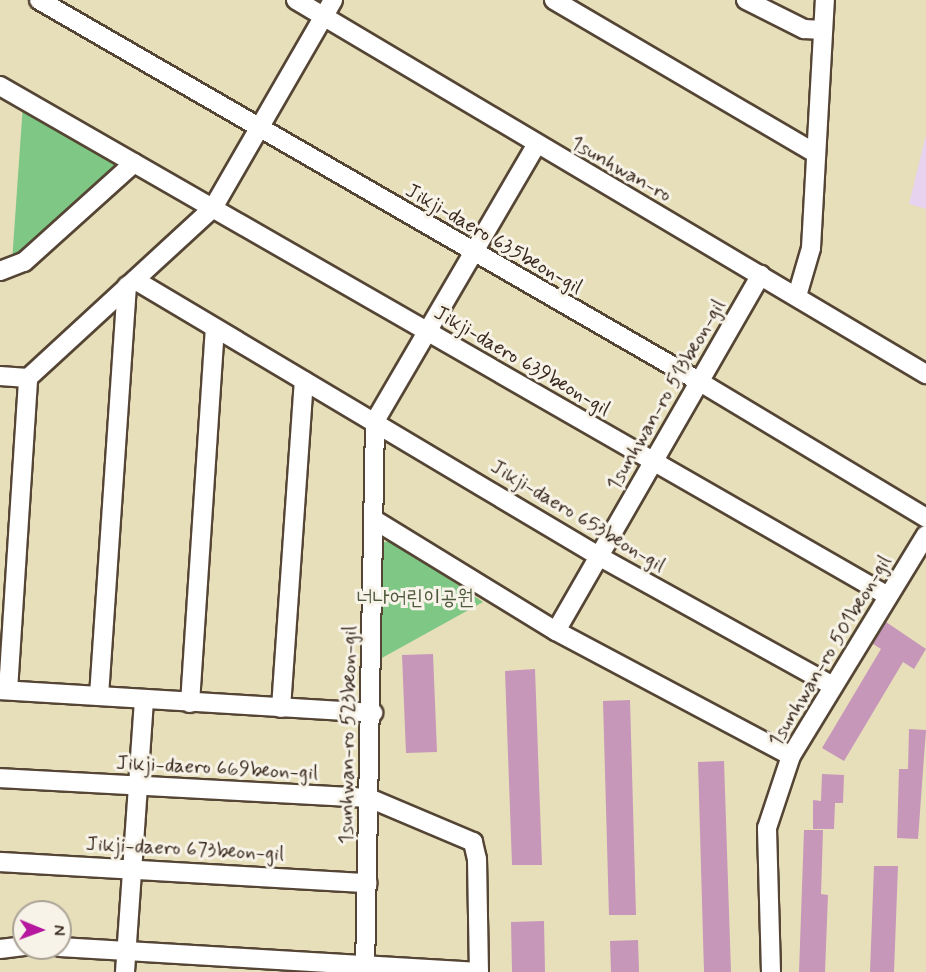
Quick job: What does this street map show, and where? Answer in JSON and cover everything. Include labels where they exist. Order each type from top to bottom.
[{"type":"street","name":"Jikji-daero 635beon-gil","points":[[39,0],[473,254],[700,382],[926,518]]},
{"type":"street","name":"1sunhwan-ro","points":[[296,0],[536,146],[797,296],[926,374]]},
{"type":"street","points":[[333,0],[213,208],[28,378],[19,524],[4,690],[373,713]]},
{"type":"street","points":[[554,0],[815,153]]},
{"type":"street","points":[[746,0],[804,29],[823,30]]},
{"type":"street","points":[[797,296],[811,248],[825,0]]},
{"type":"street","name":"Jikji-daero 639beon-gil","points":[[0,86],[888,596]]},
{"type":"street","name":"1sunhwan-ro 523beon-gil","points":[[365,970],[373,713],[375,420],[536,146]]},
{"type":"street","points":[[0,271],[24,262],[135,163]]},
{"type":"street","name":"1sunhwan-ro 513beon-gil","points":[[556,631],[761,275]]},
{"type":"street","points":[[99,696],[131,283]]},
{"type":"street","name":"Jikji-daero 653beon-gil","points":[[131,283],[375,420],[600,557],[831,686]]},
{"type":"street","points":[[190,703],[215,330]]},
{"type":"street","points":[[0,376],[28,378]]},
{"type":"street","points":[[281,708],[304,381]]},
{"type":"street","points":[[373,519],[556,631],[791,756]]},
{"type":"street","name":"1sunhwan-ro 501beon-gil","points":[[771,972],[767,828],[791,756],[831,686],[926,534]]},
{"type":"street","points":[[125,972],[144,700]]},
{"type":"street","name":"Jikji-daero 669beon-gil","points":[[0,778],[369,798],[472,842],[477,859],[479,972]]},
{"type":"street","name":"Jikji-daero 673beon-gil","points":[[0,862],[367,883]]},
{"type":"street","points":[[72,948],[127,951],[278,967],[479,972]]},
{"type":"shaded area","points":[[926,135],[926,209],[909,204]]},
{"type":"green space","points":[[23,104],[124,161],[12,262]]},
{"type":"green space","name":"너나어린이공원","points":[[393,540],[483,602],[380,659],[381,543]]},
{"type":"building","points":[[886,622],[926,649],[914,669],[903,662],[844,761],[822,748],[881,649],[873,644]]},
{"type":"building","points":[[433,654],[437,752],[406,753],[402,655]]},
{"type":"building","points":[[535,669],[542,865],[512,865],[505,671]]},
{"type":"building","points":[[630,700],[636,915],[609,915],[603,701]]},
{"type":"building","points":[[909,729],[926,730],[918,839],[897,838],[899,769],[908,769]]},
{"type":"building","points":[[724,761],[731,972],[704,972],[698,762]]},
{"type":"building","points":[[822,774],[844,775],[843,803],[835,803],[834,829],[813,829],[813,800],[821,801]]},
{"type":"building","points":[[804,830],[823,830],[821,894],[828,895],[825,972],[799,972]]},
{"type":"building","points":[[874,866],[898,866],[894,972],[870,972]]},
{"type":"building","points":[[544,921],[545,972],[512,972],[511,922]]},
{"type":"building","points":[[638,940],[639,972],[611,972],[610,941]]}]
